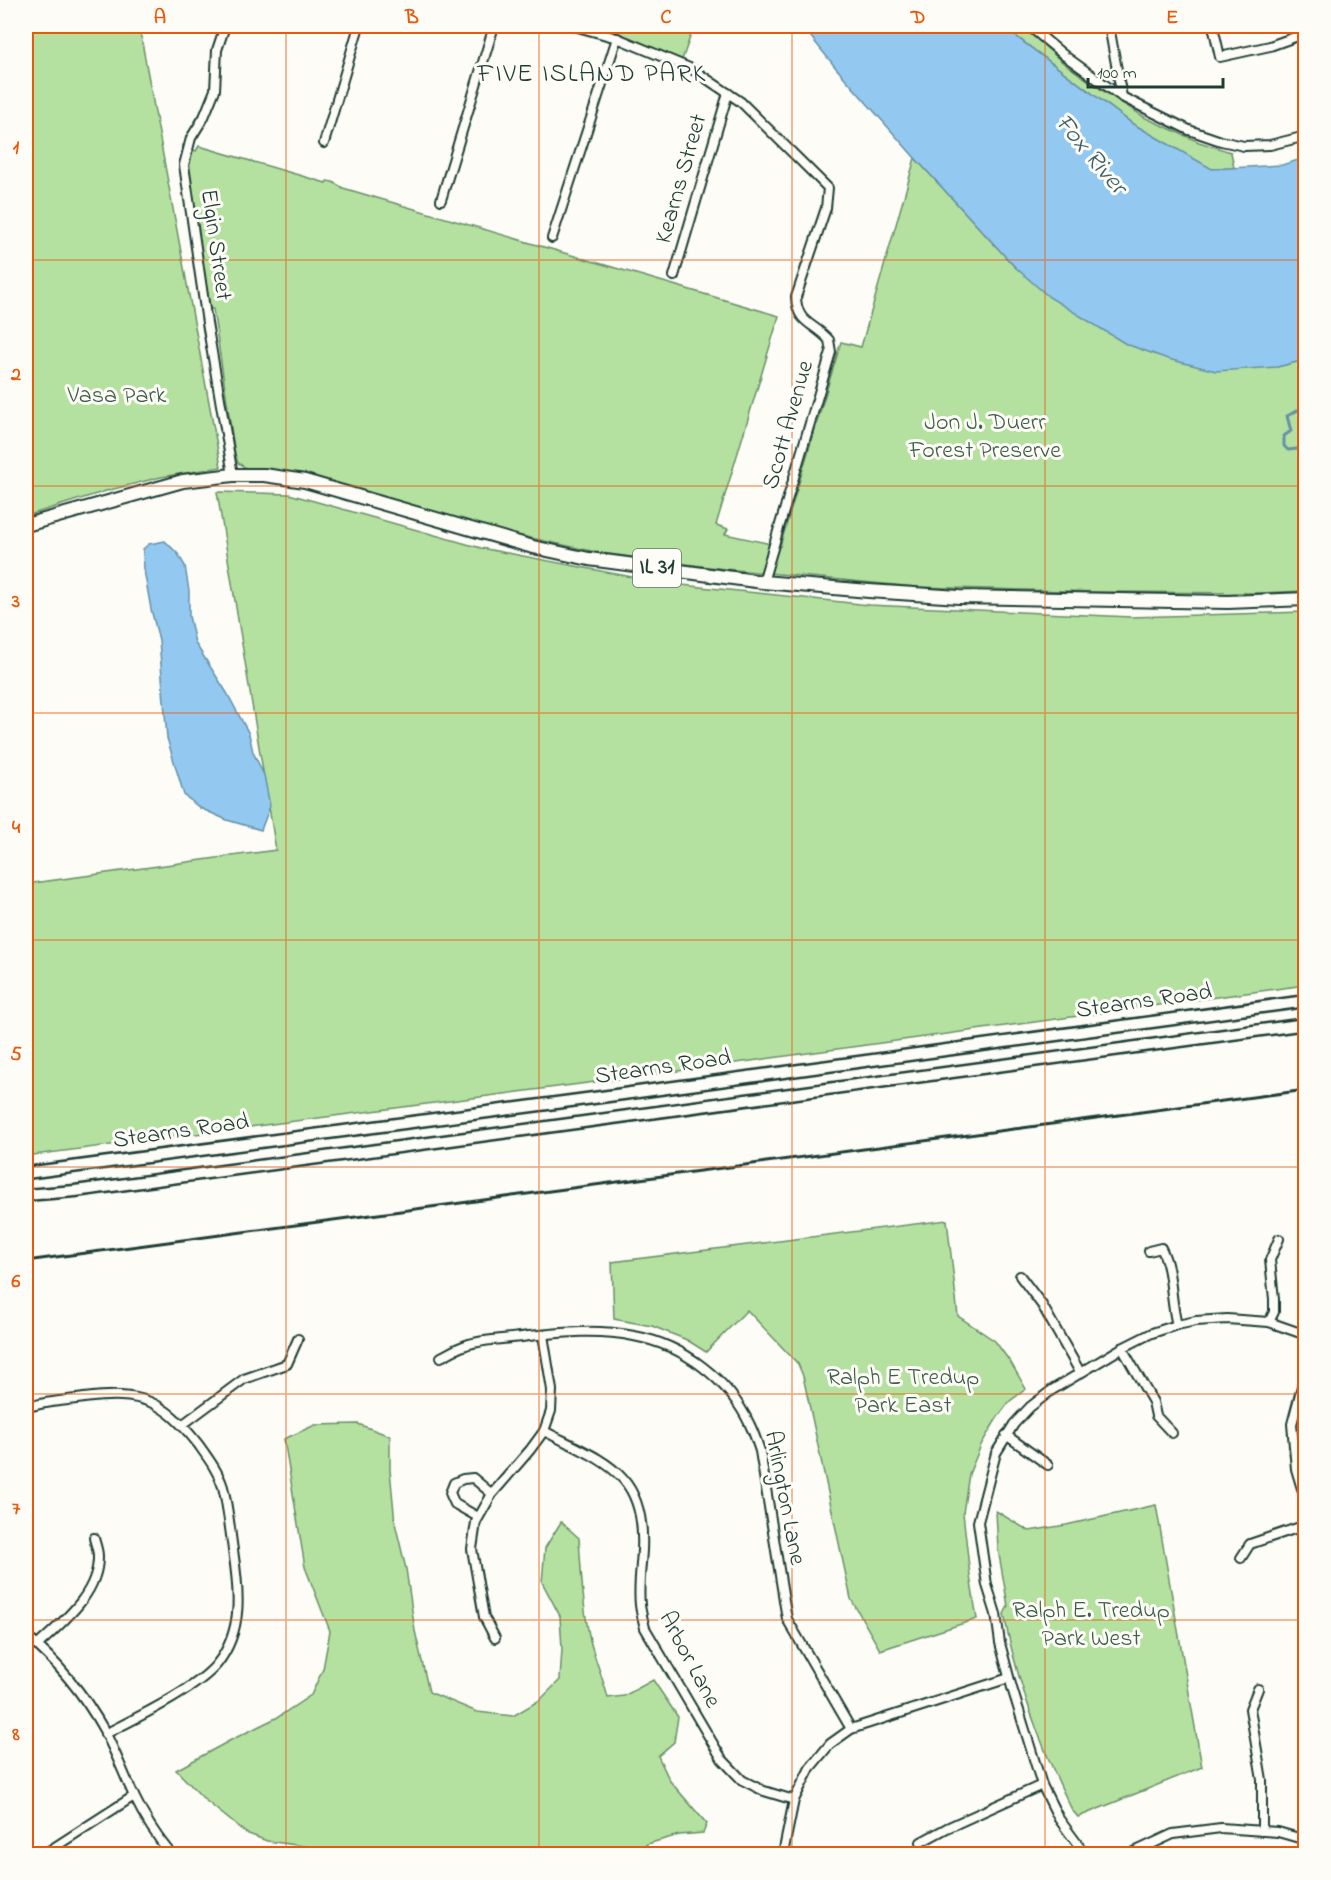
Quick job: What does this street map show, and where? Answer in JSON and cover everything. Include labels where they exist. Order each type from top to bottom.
[{"type":"main road","name":"IL 31","points":[[26,525],[183,481],[232,475],[264,475],[305,482],[533,547],[578,556],[763,582],[959,597],[1228,602],[1305,599]]},
{"type":"main road","name":"Stearns Road","points":[[26,1173],[1305,1001]]},
{"type":"main road","name":"Stearns Road","points":[[26,1196],[1305,1024]]},
{"type":"street","name":"Elgin Street","points":[[225,26],[217,50],[215,90],[204,117],[191,138],[184,165],[232,475]]},
{"type":"street","points":[[324,143],[359,26]]},
{"type":"street","points":[[441,200],[494,26]]},
{"type":"street","points":[[574,26],[617,38],[692,69],[728,93]]},
{"type":"street","points":[[1029,26],[1065,56],[1122,97],[1189,130],[1244,146],[1270,145],[1305,136]]},
{"type":"street","points":[[1109,26],[1122,97]]},
{"type":"street","points":[[1214,26],[1220,57],[1270,46],[1305,33]]},
{"type":"street","points":[[552,238],[617,38]]},
{"type":"street","name":"Scott Avenue","points":[[728,93],[741,102],[828,188],[826,208],[796,297],[796,310],[803,319],[829,340],[831,352],[763,582]]},
{"type":"street","name":"Kearns Street","points":[[674,276],[728,93]]},
{"type":"street","points":[[1269,1322],[1274,1312],[1270,1260],[1279,1239]]},
{"type":"street","points":[[1149,1251],[1161,1248],[1167,1260],[1173,1313],[1177,1325]]},
{"type":"street","points":[[1020,1276],[1042,1305],[1080,1372]]},
{"type":"street","points":[[1085,1854],[1059,1819],[1042,1785],[1009,1678],[996,1614],[987,1585],[978,1522],[992,1465],[1006,1435],[1030,1407],[1080,1372],[1152,1333],[1196,1321],[1227,1319],[1269,1322],[1305,1335]]},
{"type":"street","name":"Arlington Lane","points":[[441,1357],[468,1344],[573,1331],[604,1332],[636,1336],[667,1346],[694,1360],[720,1382],[739,1405],[760,1451],[787,1619],[851,1729]]},
{"type":"street","points":[[495,1638],[484,1617],[472,1549],[478,1517],[492,1494],[531,1450],[544,1431],[551,1411],[552,1390],[543,1335]]},
{"type":"street","points":[[182,1425],[244,1379],[287,1364],[298,1339]]},
{"type":"street","points":[[1122,1348],[1153,1402],[1156,1416],[1172,1433]]},
{"type":"street","points":[[1305,1371],[1292,1424],[1296,1468],[1305,1502]]},
{"type":"street","points":[[26,1408],[111,1395],[132,1396],[148,1401],[173,1415],[182,1425],[208,1458],[223,1488],[236,1573],[238,1608],[233,1636],[217,1663],[200,1680],[105,1734]]},
{"type":"street","name":"Arbor Lane","points":[[544,1431],[599,1458],[619,1473],[633,1493],[640,1511],[643,1529],[639,1604],[645,1628],[722,1759],[742,1780],[764,1791],[794,1800]]},
{"type":"street","points":[[1006,1435],[1048,1465]]},
{"type":"street","points":[[478,1517],[455,1504],[450,1493],[454,1483],[473,1478],[492,1494]]},
{"type":"street","points":[[1241,1558],[1250,1544],[1305,1525]]},
{"type":"street","points":[[37,1646],[84,1598],[97,1573],[99,1554],[94,1538]]},
{"type":"street","points":[[26,1636],[74,1686],[105,1734],[154,1834],[171,1854]]},
{"type":"street","points":[[783,1854],[794,1800],[810,1768],[830,1744],[851,1729],[1009,1678]]},
{"type":"street","points":[[1258,1689],[1250,1709],[1262,1780],[1262,1831]]},
{"type":"street","points":[[921,1842],[1042,1785]]},
{"type":"street","points":[[44,1854],[134,1796]]},
{"type":"street","points":[[1130,1854],[1173,1834],[1221,1828],[1278,1832],[1305,1840]]},
{"type":"green space","name":"Vasa Park","points":[[26,26],[139,26],[221,467],[161,477],[106,491],[26,516]]},
{"type":"green space","points":[[615,26],[694,26],[682,60],[614,31]]},
{"type":"green space","points":[[1002,26],[1023,26],[1061,61],[1146,118],[1199,142],[1231,152],[1234,168],[1211,169],[1133,124]]},
{"type":"green space","name":"Jon J. Duerr Forest Preserve","points":[[182,145],[196,151],[199,146],[326,183],[327,181],[333,182],[343,188],[779,316],[716,525],[728,529],[725,534],[780,546],[841,342],[861,347],[915,158],[1015,267],[1277,367],[1305,360],[1305,591],[1101,592],[916,587],[725,569],[601,553],[507,533],[286,472],[246,468],[238,463],[235,454],[213,309],[208,309]]},
{"type":"green space","points":[[217,492],[289,494],[481,548],[663,583],[869,605],[1131,617],[1305,612],[1305,985],[626,1078],[26,1156],[26,884],[276,850]]},
{"type":"green space","name":"Ralph E Tredup Park East","points":[[947,1220],[958,1316],[995,1341],[1026,1389],[1010,1401],[997,1418],[982,1443],[969,1474],[963,1513],[977,1619],[880,1650],[851,1599],[803,1376],[798,1364],[747,1310],[706,1352],[687,1340],[652,1326],[614,1319],[612,1262]]},
{"type":"green space","points":[[358,1424],[390,1436],[390,1470],[395,1523],[429,1692],[477,1712],[513,1716],[540,1700],[560,1680],[562,1649],[560,1616],[542,1582],[545,1548],[561,1522],[579,1538],[588,1628],[608,1698],[624,1696],[653,1680],[678,1717],[674,1742],[658,1756],[670,1781],[707,1824],[703,1833],[679,1835],[647,1844],[637,1854],[361,1854],[267,1841],[246,1833],[205,1800],[176,1770],[278,1717],[311,1695],[323,1669],[330,1631],[305,1567],[284,1439],[315,1425]]},
{"type":"green space","name":"Ralph E. Tredup Park West","points":[[1156,1505],[1202,1767],[1078,1817],[1072,1810],[1040,1739],[1009,1640],[1004,1614],[1008,1606],[998,1549],[996,1511],[1029,1531]]},
{"type":"water","name":"Fox River","points":[[802,26],[1002,26],[1133,124],[1212,169],[1282,165],[1305,158],[1305,360],[1277,367],[1216,371],[1168,359],[1126,344],[1049,297],[1015,267],[915,158]]},
{"type":"water","points":[[165,541],[178,554],[185,566],[189,591],[189,616],[195,643],[227,693],[249,734],[253,752],[264,775],[270,806],[261,830],[227,820],[200,808],[184,795],[167,738],[159,640],[144,570],[143,549],[149,544]]},
{"type":"waterway","points":[[1306,384],[1302,384],[1302,408],[1287,416],[1291,431],[1284,436],[1284,446],[1288,450],[1306,448]]},
{"type":"railway","points":[[26,1261],[1306,1090]]},
{"type":"district","name":"FIVE ISLAND PARK","points":[[592,75]]}]
